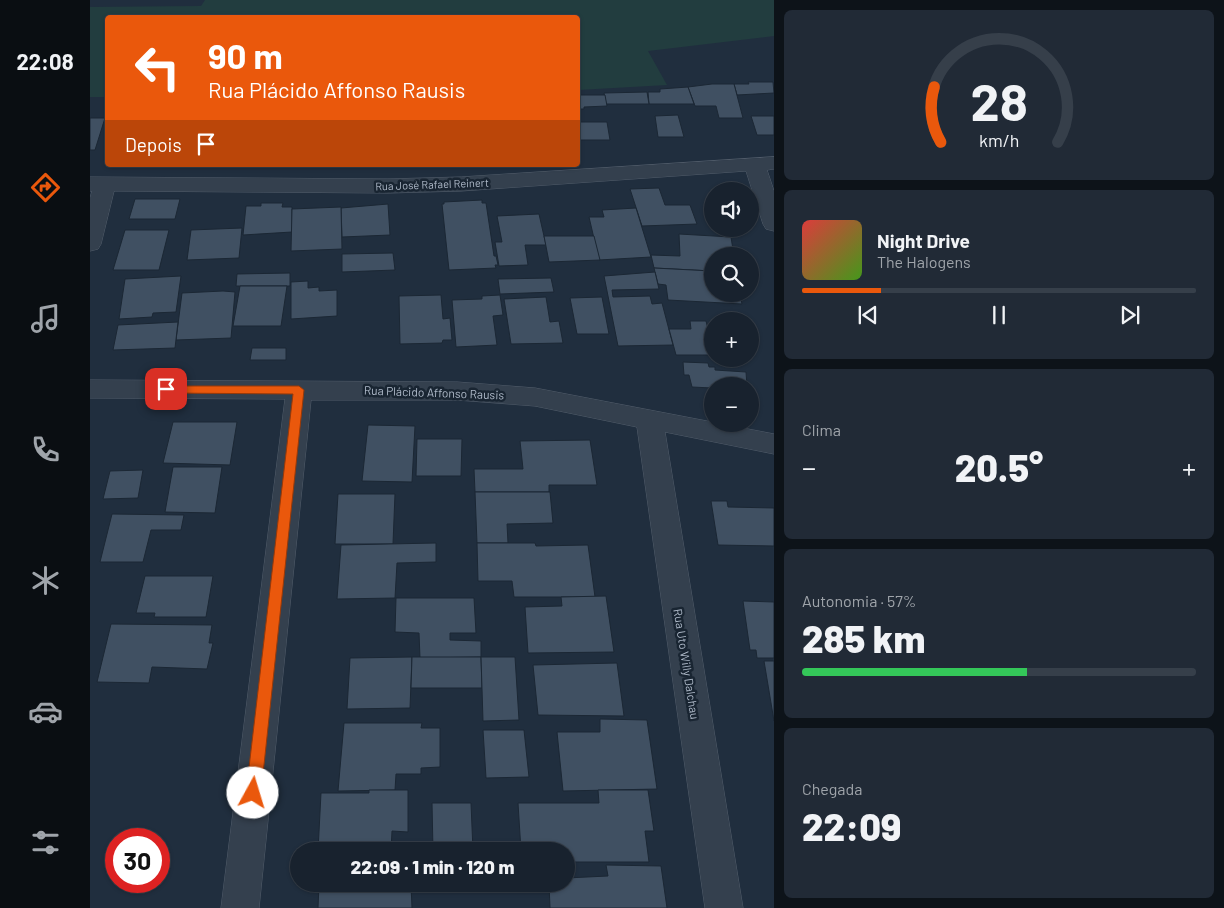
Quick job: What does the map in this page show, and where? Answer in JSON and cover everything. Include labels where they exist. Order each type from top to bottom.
[{"type":"street","name":"Rua José Rafael Reinert","points":[[97,184],[388,186],[460,184],[764,164]]},
{"type":"street","points":[[764,164],[774,224]]},
{"type":"street","points":[[90,244],[97,184]]},
{"type":"street","name":"Rua Plácido Affonso Rausis","points":[[90,389],[457,391],[496,393],[535,397],[774,444]]},
{"type":"street","points":[[240,908],[299,390]]},
{"type":"street","name":"Rua Uto Willy Dalchau","points":[[649,419],[724,908]]},
{"type":"green space","points":[[205,0],[774,0],[774,36],[648,51],[667,85],[580,90],[580,15],[105,15],[105,97],[90,97],[90,7],[201,6]]},
{"type":"building","points":[[748,82],[773,82],[774,93],[737,95],[734,84],[749,84]]},
{"type":"building","points":[[734,84],[743,118],[719,118],[716,106],[695,106],[688,87]]},
{"type":"building","points":[[688,87],[694,104],[649,104],[648,92]]},
{"type":"building","points":[[647,92],[649,104],[606,104],[604,93]]},
{"type":"building","points":[[580,95],[605,95],[607,106],[584,107],[584,109],[580,109]]},
{"type":"building","points":[[678,115],[684,137],[658,137],[655,116]]},
{"type":"building","points":[[751,116],[774,116],[774,135],[757,135]]},
{"type":"building","points":[[90,118],[105,118],[95,150],[90,150]]},
{"type":"building","points":[[580,122],[607,122],[610,140],[580,140]]},
{"type":"building","points":[[659,188],[665,205],[690,205],[697,224],[642,226],[630,189]]},
{"type":"building","points":[[135,199],[180,199],[175,219],[129,219]]},
{"type":"building","points":[[482,200],[482,203],[486,203],[494,256],[496,256],[498,265],[495,265],[496,268],[449,270],[442,204],[444,202]]},
{"type":"building","points":[[261,203],[283,203],[282,207],[292,207],[292,232],[243,235],[246,206],[261,206]]},
{"type":"building","points":[[388,204],[390,235],[342,237],[341,208]]},
{"type":"building","points":[[341,207],[342,249],[291,251],[292,209]]},
{"type":"building","points":[[636,208],[651,257],[599,260],[589,217],[604,217],[602,210]]},
{"type":"building","points":[[539,214],[546,245],[525,245],[528,265],[499,266],[495,242],[502,242],[497,216]]},
{"type":"building","points":[[242,228],[239,258],[187,260],[191,230]]},
{"type":"building","points":[[125,230],[169,230],[159,270],[113,270]]},
{"type":"building","points":[[679,234],[704,235],[704,237],[731,237],[733,247],[704,247],[704,271],[654,268],[651,255],[680,256]]},
{"type":"building","points":[[544,236],[594,236],[600,260],[549,262]]},
{"type":"building","points":[[393,253],[395,270],[342,272],[342,254]]},
{"type":"building","points":[[654,268],[704,271],[704,302],[668,300],[666,285],[658,284]]},
{"type":"building","points":[[655,272],[659,289],[612,290],[613,297],[650,296],[652,304],[662,303],[673,345],[618,346],[604,276]]},
{"type":"building","points":[[290,273],[290,286],[236,286],[237,274]]},
{"type":"building","points":[[181,276],[176,312],[153,313],[152,317],[119,319],[125,279]]},
{"type":"building","points":[[551,278],[554,292],[500,294],[498,279]]},
{"type":"building","points":[[308,281],[308,288],[319,287],[319,291],[337,290],[337,316],[291,319],[291,282]]},
{"type":"building","points":[[240,286],[287,286],[281,326],[233,326]]},
{"type":"building","points":[[235,292],[231,338],[176,340],[182,293]]},
{"type":"building","points":[[441,295],[443,319],[450,318],[452,340],[443,340],[442,343],[400,344],[399,296]]},
{"type":"building","points":[[500,295],[503,315],[493,316],[497,345],[456,347],[452,300],[482,299],[482,296]]},
{"type":"building","points":[[546,297],[550,322],[559,321],[563,343],[511,344],[504,299]]},
{"type":"building","points":[[602,297],[609,334],[577,334],[570,298]]},
{"type":"building","points":[[705,302],[742,302],[742,304]]},
{"type":"building","points":[[690,321],[704,321],[704,355],[676,355],[669,329],[691,329]]},
{"type":"building","points":[[178,322],[175,348],[113,350],[118,325]]},
{"type":"building","points":[[252,348],[286,348],[286,360],[250,360]]},
{"type":"building","points":[[683,362],[704,363],[704,367],[715,367],[715,370],[746,372],[746,377],[704,377],[704,388],[692,387],[689,375],[684,375]]},
{"type":"building","points":[[173,422],[237,422],[230,465],[163,463]]},
{"type":"building","points":[[368,425],[415,426],[412,482],[362,481]]},
{"type":"building","points":[[417,439],[462,439],[461,476],[416,476]]},
{"type":"building","points":[[590,440],[597,485],[549,485],[549,492],[475,492],[474,469],[523,469],[520,441]]},
{"type":"building","points":[[173,467],[222,467],[215,513],[165,512]]},
{"type":"building","points":[[143,470],[138,498],[103,499],[110,471]]},
{"type":"building","points":[[475,492],[550,492],[553,523],[507,524],[508,543],[477,543]]},
{"type":"building","points":[[338,494],[395,494],[393,544],[335,544]]},
{"type":"building","points":[[711,501],[727,501],[728,507],[774,508],[774,546],[718,545]]},
{"type":"building","points":[[112,514],[184,515],[181,530],[151,530],[143,562],[100,562]]},
{"type":"building","points":[[436,543],[436,562],[397,563],[395,598],[337,599],[341,545]]},
{"type":"building","points":[[477,543],[535,543],[536,546],[588,545],[595,597],[514,597],[512,581],[478,581]]},
{"type":"building","points":[[145,576],[213,576],[206,617],[154,617],[155,613],[136,613]]},
{"type":"building","points":[[606,596],[614,652],[528,653],[525,607],[562,606],[561,597]]},
{"type":"building","points":[[396,598],[474,598],[476,633],[450,633],[450,640],[481,641],[481,657],[420,658],[419,633],[395,632]]},
{"type":"building","points":[[743,601],[774,602],[774,658],[757,658],[756,650],[750,650]]},
{"type":"building","points":[[111,624],[212,625],[209,643],[213,643],[207,669],[152,667],[149,683],[97,682]]},
{"type":"building","points":[[412,657],[410,708],[347,709],[350,658]]},
{"type":"building","points":[[412,657],[481,657],[482,688],[411,688]]},
{"type":"building","points":[[481,657],[515,657],[519,720],[483,721]]},
{"type":"building","points":[[764,661],[774,661],[774,721]]},
{"type":"building","points":[[617,663],[624,716],[538,715],[533,665]]},
{"type":"building","points":[[600,719],[647,720],[657,789],[563,791],[557,732],[600,732]]},
{"type":"building","points":[[344,723],[422,723],[421,728],[440,728],[440,767],[421,768],[421,774],[396,774],[395,790],[338,791]]},
{"type":"building","points":[[483,730],[524,730],[529,777],[486,778]]},
{"type":"building","points":[[369,790],[408,790],[408,832],[392,831],[391,842],[318,842],[321,793],[369,793]]},
{"type":"building","points":[[598,790],[648,790],[654,831],[645,831],[649,862],[575,862],[575,842],[520,842],[518,803],[599,803]]},
{"type":"building","points":[[432,803],[471,803],[473,842],[433,842]]},
{"type":"building","points":[[606,865],[661,866],[667,908],[550,908],[549,892],[575,892],[575,878],[608,876]]},
{"type":"building","points":[[319,892],[411,892],[412,908],[318,908]]},
{"type":"route","points":[[166,389],[299,390],[253,793]]}]
